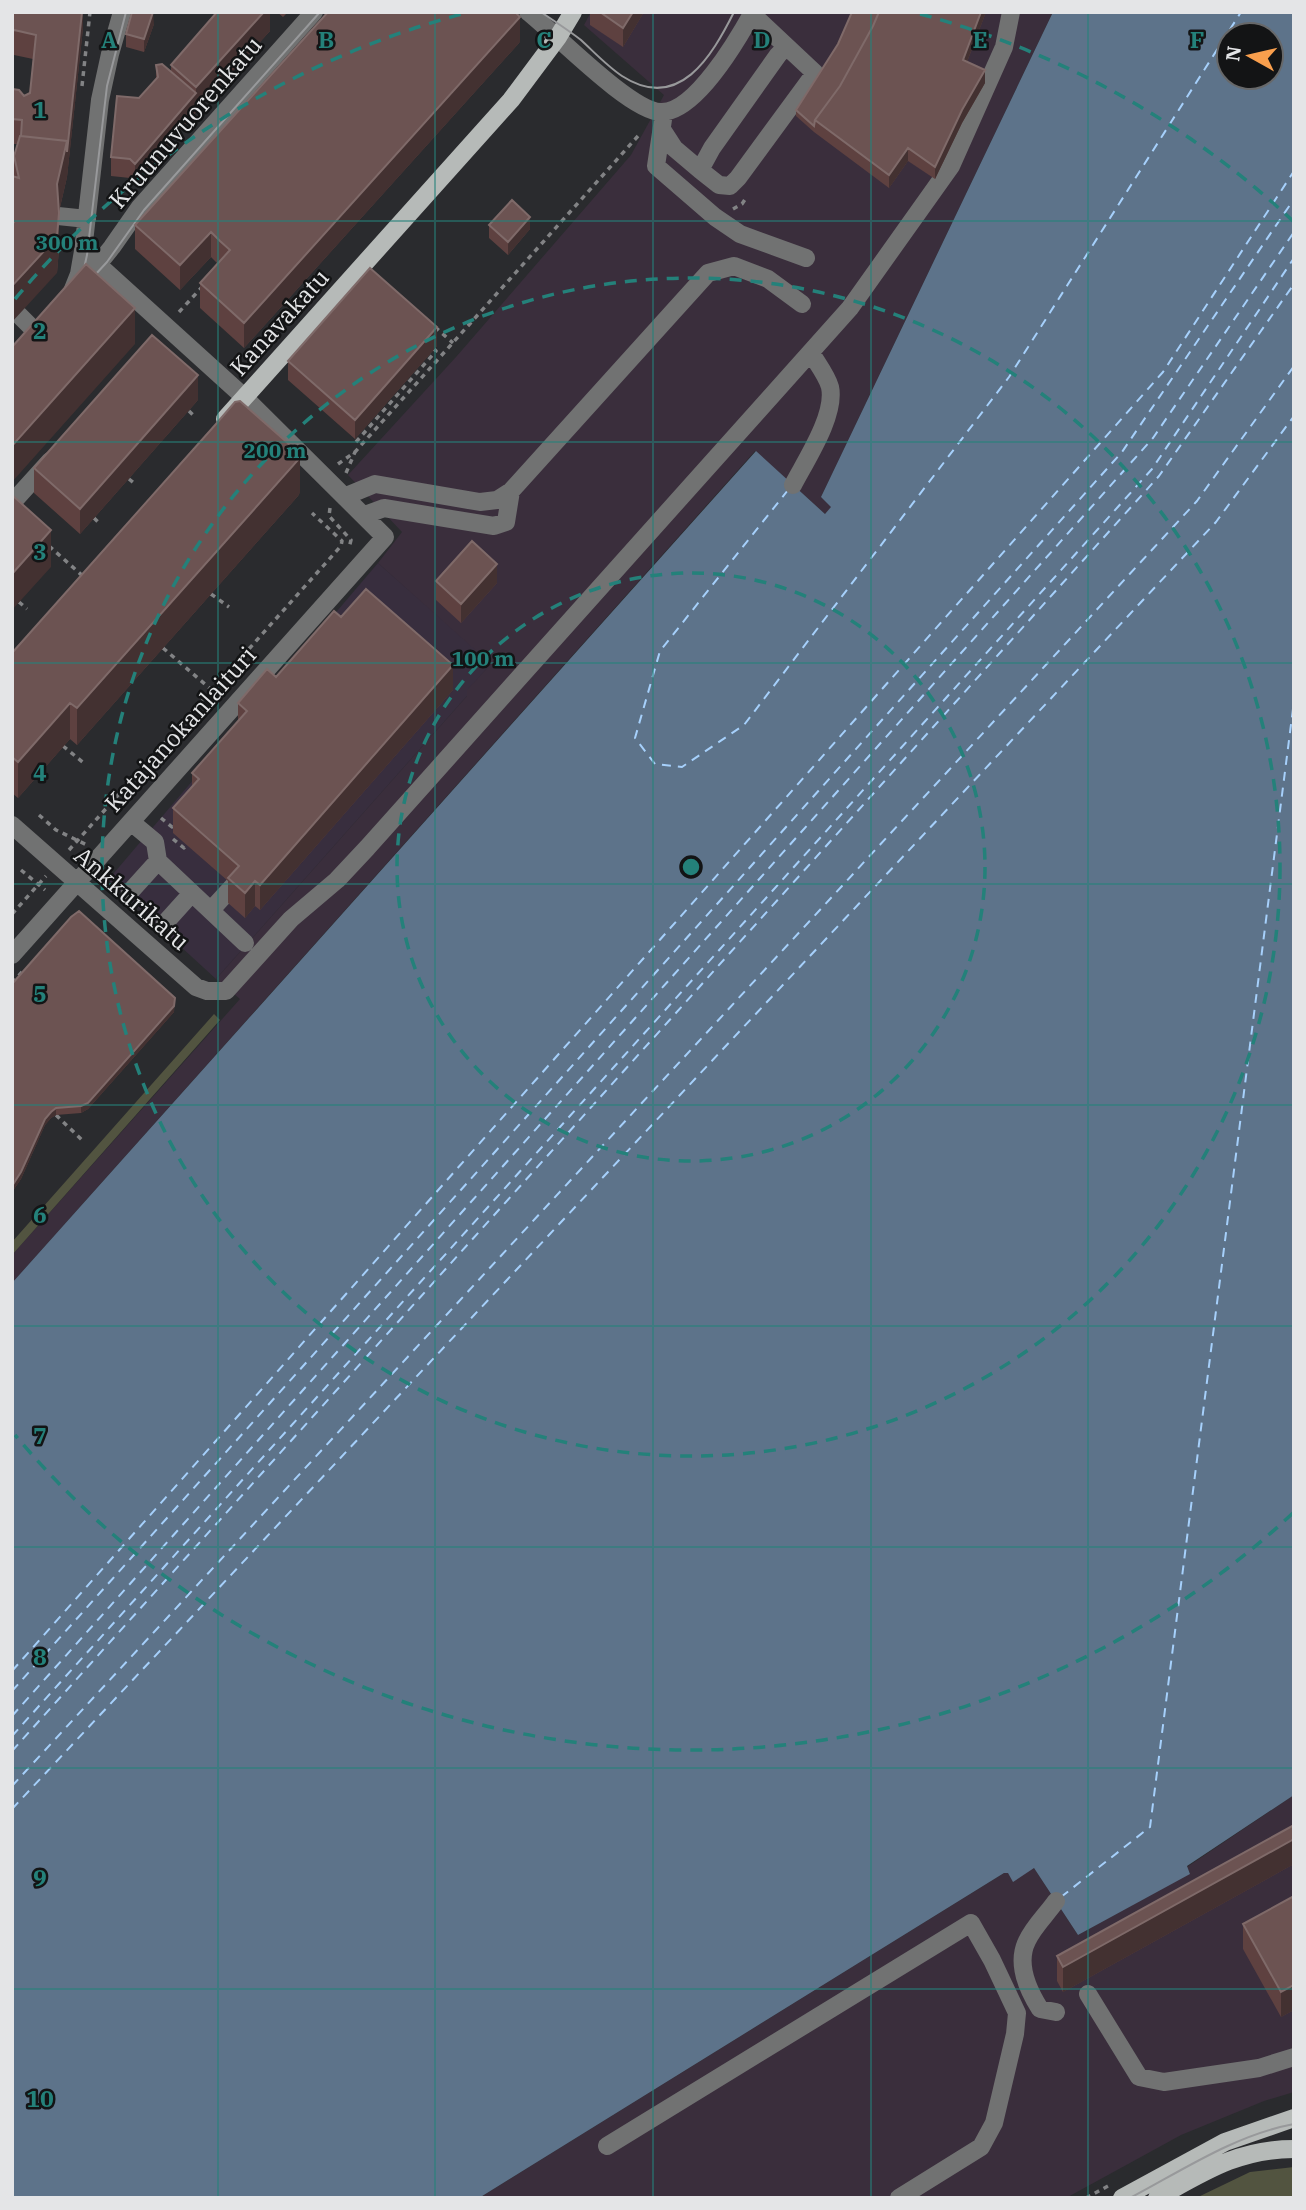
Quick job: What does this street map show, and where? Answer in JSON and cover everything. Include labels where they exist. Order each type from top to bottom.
[{"type":"main road","name":"Kanavakatu","points":[[218,427],[511,100],[558,37],[573,12]]},
{"type":"main road","points":[[1122,2198],[1225,2142],[1294,2118]]},
{"type":"main road","points":[[1157,2198],[1232,2159],[1266,2151],[1294,2150]]},
{"type":"street","points":[[61,306],[79,274],[104,76],[122,12]]},
{"type":"street","name":"Kruunuvuorenkatu","points":[[19,315],[33,337],[98,265],[140,207],[314,12]]},
{"type":"street","points":[[528,12],[624,94],[661,118],[674,148],[719,185],[730,186],[738,178],[815,73],[753,13],[719,68],[679,107],[661,118]]},
{"type":"street","points":[[793,485],[831,404],[830,385],[811,353],[850,308],[951,166],[1004,47],[1011,12]]},
{"type":"street","points":[[700,170],[712,148],[786,47]]},
{"type":"street","points":[[661,118],[656,166],[740,234],[806,258]]},
{"type":"street","points":[[58,216],[87,219]]},
{"type":"street","points":[[83,251],[244,397],[365,515],[384,508],[494,526],[506,522],[511,491]]},
{"type":"street","points":[[342,492],[374,484],[480,502],[496,500],[511,491],[708,273],[734,266],[768,279],[802,303]]},
{"type":"street","points":[[155,343],[168,329]]},
{"type":"street","name":"Ankkurikatu","points":[[12,825],[196,987],[226,991],[291,919],[355,861],[811,353]]},
{"type":"street","points":[[12,503],[61,449]]},
{"type":"street","name":"Katajanokanlaituri","points":[[12,955],[385,537],[365,515]]},
{"type":"street","points":[[131,822],[155,842],[158,861],[245,943]]},
{"type":"street","points":[[130,892],[158,861]]},
{"type":"street","points":[[211,910],[233,886]]},
{"type":"street","points":[[165,923],[192,893]]},
{"type":"street","points":[[1056,1901],[1026,1942],[1022,1966],[1031,1995],[1040,2009],[1056,2012]]},
{"type":"street","points":[[607,2146],[971,1923],[1017,2013],[1015,2034],[994,2123],[981,2147],[899,2198]]},
{"type":"street","points":[[1088,1994],[1139,2077],[1164,2082],[1259,2068],[1294,2057]]},
{"type":"path","points":[[82,92],[90,12]]},
{"type":"path","points":[[338,464],[355,452],[638,136]]},
{"type":"path","points":[[179,312],[205,283]]},
{"type":"path","points":[[429,321],[453,343]]},
{"type":"path","points":[[356,442],[436,351],[434,349]]},
{"type":"path","points":[[189,411],[194,416]]},
{"type":"path","points":[[344,554],[351,540],[329,516],[329,509],[342,492],[355,452]]},
{"type":"path","points":[[129,478],[135,484]]},
{"type":"path","points":[[65,855],[341,546],[342,541],[312,513]]},
{"type":"path","points":[[94,518],[100,524]]},
{"type":"path","points":[[48,545],[90,583]]},
{"type":"path","points":[[211,594],[229,607]]},
{"type":"path","points":[[19,602],[27,609]]},
{"type":"path","points":[[163,649],[213,691]]},
{"type":"path","points":[[63,746],[85,765]]},
{"type":"path","points":[[39,815],[56,830],[86,844],[101,856]]},
{"type":"path","points":[[161,818],[172,827],[180,818]]},
{"type":"path","points":[[80,851],[86,844]]},
{"type":"path","points":[[22,870],[46,890]]},
{"type":"path","points":[[12,914],[48,874]]},
{"type":"path","points":[[56,1115],[84,1142]]},
{"type":"shaded area","points":[[591,12],[1053,12],[821,497],[832,507],[825,514],[755,451],[12,1283],[12,1255],[240,999],[216,979],[467,696],[467,690],[491,664],[378,563],[402,532],[348,475],[456,357],[631,155],[664,95],[584,25]]},
{"type":"shaded area","points":[[378,563],[492,663],[468,690],[467,696],[216,979],[108,880]]},
{"type":"shaded area","points":[[1294,1795],[1294,2092],[1264,2101],[1181,2135],[1066,2198],[479,2198],[1004,1873],[1034,1868],[1078,1935],[1190,1873],[1187,1867]]},
{"type":"green space","points":[[214,1014],[220,1020],[12,1255],[12,1242]]},
{"type":"green space","points":[[1294,2167],[1294,2198],[1196,2198],[1250,2172]]},
{"type":"water","points":[[1053,12],[1294,12],[1294,1795],[1187,1866],[1190,1874],[1078,1935],[1034,1868],[1013,1882],[1008,1873],[1004,1873],[479,2198],[12,2198],[12,1283],[756,451],[825,514],[831,507],[821,497]]},
{"type":"building","points":[[12,12],[82,12],[67,152],[67,141],[21,136],[22,120],[12,119],[12,89],[19,90],[24,96],[30,93],[36,35],[14,30],[12,33]]},
{"type":"building","points":[[132,12],[153,12],[144,39],[126,34]]},
{"type":"building","points":[[217,12],[264,12],[196,87],[171,65]]},
{"type":"building","points":[[328,12],[515,12],[520,17],[244,323],[200,283],[230,250],[211,232],[180,265],[135,225]]},
{"type":"building","points":[[600,12],[633,12],[623,28]]},
{"type":"building","points":[[852,12],[879,12],[840,86],[815,120],[814,126],[796,110],[838,44]]},
{"type":"building","points":[[879,12],[981,12],[963,60],[985,70],[962,110],[935,167],[908,148],[889,175],[815,120],[840,86]]},
{"type":"building","points":[[162,64],[196,93],[135,164],[130,159],[111,157],[117,96],[139,98],[158,77],[156,65]]},
{"type":"building","points":[[20,136],[67,141],[57,184],[57,237],[12,286],[12,176],[19,178],[14,156]]},
{"type":"building","points":[[512,200],[530,217],[508,242],[489,225]]},
{"type":"building","points":[[86,264],[135,308],[12,446],[12,347]]},
{"type":"building","points":[[370,268],[437,327],[355,420],[288,361]]},
{"type":"building","points":[[152,335],[198,375],[80,509],[34,468]]},
{"type":"building","points":[[240,401],[298,452],[298,460],[77,708],[70,703],[18,762],[12,757],[12,653],[235,402]]},
{"type":"building","points":[[12,495],[51,530],[12,574]]},
{"type":"building","points":[[472,541],[497,564],[461,604],[436,581]]},
{"type":"building","points":[[366,589],[453,665],[260,885],[255,881],[245,893],[228,878],[239,866],[173,808],[199,779],[192,773],[247,711],[238,703],[267,669],[276,677],[334,611],[341,617]]},
{"type":"building","points":[[79,911],[175,998],[174,1006],[88,1103],[56,1108],[51,1112],[12,1186],[12,984]]},
{"type":"building","points":[[1294,1825],[1294,1839],[1063,1967],[1057,1956]]},
{"type":"building","points":[[1294,1896],[1294,1985],[1281,1992],[1243,1924]]},
{"type":"ferry route","points":[[788,490],[660,651],[635,738],[655,764],[682,767],[744,725],[1009,377],[1241,12]]},
{"type":"ferry route","points":[[12,1671],[1163,372],[1294,171]]},
{"type":"ferry route","points":[[12,1691],[1122,452],[1294,199]]},
{"type":"ferry route","points":[[12,1716],[1153,438],[1294,232]]},
{"type":"ferry route","points":[[12,1736],[1152,469],[1294,258]]},
{"type":"ferry route","points":[[12,1751],[1159,476],[1294,284]]},
{"type":"ferry route","points":[[12,1786],[1197,501],[1294,366]]},
{"type":"ferry route","points":[[12,1809],[1216,522],[1294,416]]},
{"type":"ferry route","points":[[1061,1897],[1150,1827],[1294,701]]},
{"type":"tram line","points":[[81,282],[87,255],[107,86],[126,12]]},
{"type":"tram line","points":[[83,288],[107,262],[144,210],[320,12]]},
{"type":"tram line","points":[[541,12],[581,40],[622,76],[642,86],[660,88],[677,84],[704,61],[734,12]]},
{"type":"tram line","points":[[1130,2198],[1230,2145],[1272,2129],[1294,2124]]}]
